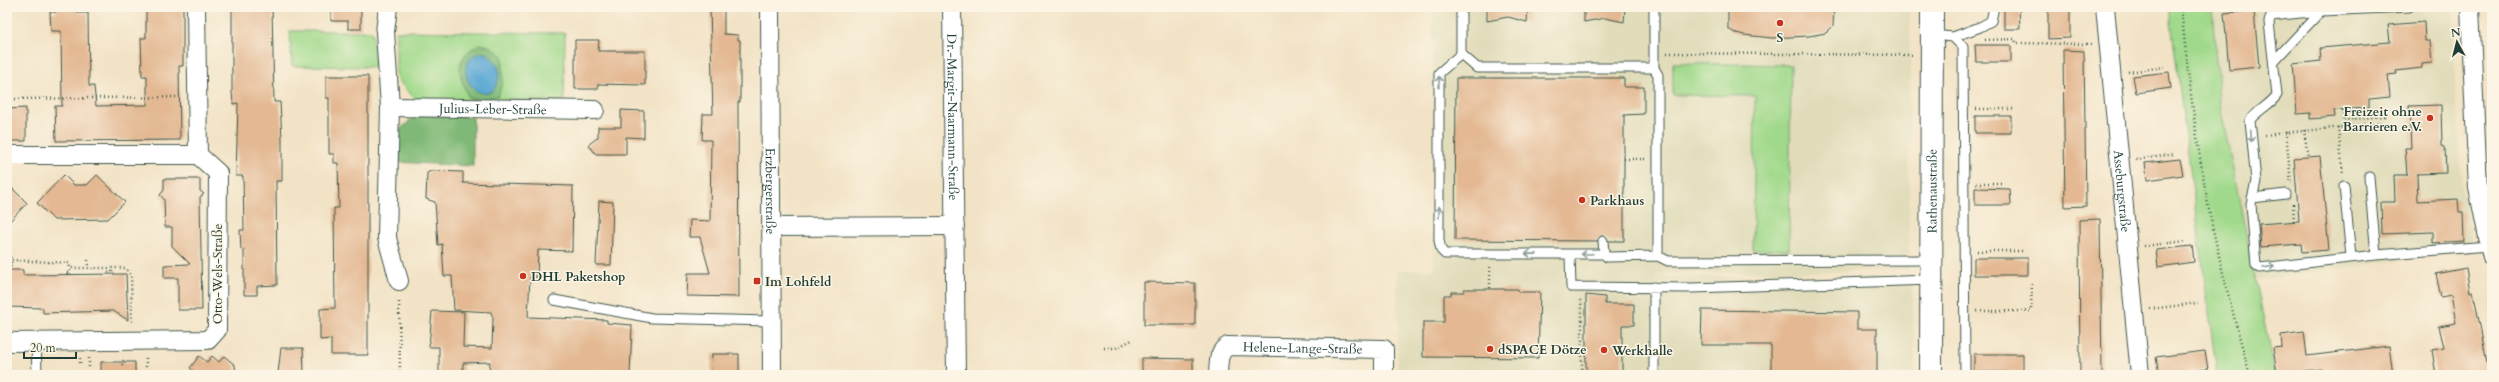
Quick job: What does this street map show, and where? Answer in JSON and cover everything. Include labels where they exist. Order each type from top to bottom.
[{"type":"street","points":[[7,156],[198,155],[196,7]]},
{"type":"street","points":[[388,7],[385,32],[390,107],[387,238],[399,281]]},
{"type":"street","name":"Erzbergerstraße","points":[[770,7],[772,375]]},
{"type":"street","name":"Dr.-Margit-Naarmann-Straße","points":[[952,7],[956,375]]},
{"type":"street","name":"Rathenaustraße","points":[[1931,375],[1932,270],[1947,38],[1932,7]]},
{"type":"street","name":"Asseburgstraße","points":[[2105,7],[2140,375]]},
{"type":"street","points":[[2470,7],[2478,188],[2490,252]]},
{"type":"street","name":"Julius-Leber-Straße","points":[[390,107],[595,110]]},
{"type":"street","name":"Otto-Wels-Straße","points":[[7,342],[137,337],[208,340],[217,330],[218,172],[198,155]]},
{"type":"street","points":[[771,226],[955,226]]},
{"type":"street","name":"Helene-Lange-Straße","points":[[1218,375],[1219,359],[1223,349],[1228,346],[1384,348],[1384,375]]},
{"type":"lane","points":[[1461,7],[1461,54],[1477,68],[1654,68]]},
{"type":"lane","points":[[1654,7],[1654,68],[1658,76],[1658,256]]},
{"type":"lane","points":[[1947,38],[1980,27],[1991,21],[1994,7]]},
{"type":"lane","points":[[2409,7],[2321,11],[2271,16],[2269,22],[2277,95],[2272,102],[2258,111],[2250,120],[2250,136],[2256,180],[2251,204],[2258,267],[2376,254],[2490,252]]},
{"type":"lane","points":[[2274,61],[2321,11]]},
{"type":"lane","points":[[1947,38],[1963,47],[1965,375]]},
{"type":"lane","points":[[1461,54],[1439,73],[1439,240],[1441,250],[1445,254],[1604,254],[1607,257],[1658,256],[1668,261],[1932,270]]},
{"type":"lane","points":[[2370,177],[2376,254]]},
{"type":"lane","points":[[2344,186],[2352,257]]},
{"type":"lane","points":[[2252,198],[2288,191]]},
{"type":"lane","points":[[1603,241],[1604,254]]},
{"type":"lane","points":[[1570,255],[1571,287],[1654,287],[1932,270]]},
{"type":"lane","points":[[1654,287],[1654,375]]},
{"type":"lane","points":[[554,300],[652,318],[772,321]]},
{"type":"lane","points":[[36,342],[37,375]]},
{"type":"path","points":[[2181,7],[2197,145],[2210,215],[2223,276],[2250,375]]},
{"type":"path","points":[[1947,38],[2015,39],[2016,43],[2109,44]]},
{"type":"path","points":[[1654,53],[1906,55]]},
{"type":"path","points":[[2112,74],[2164,67]]},
{"type":"path","points":[[7,98],[198,96]]},
{"type":"path","points":[[1963,109],[2014,109]]},
{"type":"path","points":[[2343,110],[2344,126]]},
{"type":"path","points":[[2344,114],[2383,110],[2384,116],[2344,120]]},
{"type":"path","points":[[2250,136],[2381,123]]},
{"type":"path","points":[[2338,127],[2344,186]]},
{"type":"path","points":[[2304,130],[2308,157]]},
{"type":"path","points":[[2286,132],[2288,191]]},
{"type":"path","points":[[2120,162],[2175,154]]},
{"type":"path","points":[[1624,159],[1659,159]]},
{"type":"path","points":[[1963,183],[2003,183]]},
{"type":"path","points":[[2292,202],[2294,221]]},
{"type":"path","points":[[2128,248],[2186,240]]},
{"type":"path","points":[[1964,252],[2024,251]]},
{"type":"path","points":[[1490,254],[1490,288]]},
{"type":"path","points":[[7,256],[10,256],[11,260],[11,267],[7,267]]},
{"type":"path","points":[[11,260],[70,263],[70,272],[67,273]]},
{"type":"path","points":[[88,260],[88,267]]},
{"type":"path","points":[[70,268],[125,268],[131,274],[137,337]]},
{"type":"path","points":[[108,272],[112,272],[112,268]]},
{"type":"path","points":[[399,281],[400,375]]},
{"type":"path","points":[[1965,310],[2031,311],[2032,283]]},
{"type":"path","points":[[1580,287],[1580,305],[1582,307],[1582,375]]},
{"type":"path","points":[[2134,311],[2198,303]]},
{"type":"path","points":[[1104,348],[1116,348],[1132,340]]},
{"type":"shaded area","points":[[1433,7],[1910,7],[1909,270],[1657,274],[1657,375],[1398,375],[1397,270],[1434,270]]},
{"type":"shaded area","points":[[2213,7],[2453,7],[2455,81],[2462,190],[2473,250],[2257,280],[2220,102]]},
{"type":"shaded area","points":[[1658,276],[1912,278],[1915,375],[1658,375]]},
{"type":"green space","points":[[2169,7],[2212,7],[2219,101],[2275,375],[2217,375]]},
{"type":"green space","points":[[290,31],[372,31],[375,67],[292,66]]},
{"type":"green space","points":[[396,31],[565,33],[564,101],[415,99],[396,78]]},
{"type":"green space","points":[[480,44],[492,47],[503,56],[503,80],[498,96],[485,99],[469,99],[460,68],[465,55],[471,49]],"holes":[[[487,53],[490,56],[467,79],[467,65]]]},
{"type":"green space","points":[[1673,63],[1791,65],[1789,250],[1753,250],[1755,96],[1673,95]]},
{"type":"green space","points":[[416,115],[473,117],[473,166],[395,162],[396,133]]},
{"type":"water","points":[[480,53],[487,53],[493,59],[499,72],[498,80],[493,90],[486,93],[478,91],[471,86],[467,77],[466,68],[470,60]]},
{"type":"building","points":[[56,7],[78,7],[78,13],[88,13],[89,86],[94,86],[96,106],[147,105],[147,76],[142,76],[141,38],[146,38],[146,7],[183,7],[183,66],[179,66],[180,140],[56,141],[55,106],[62,106],[61,31],[51,31],[50,12],[56,12]]},
{"type":"building","points":[[232,7],[272,7],[274,102],[280,102],[282,139],[282,181],[276,181],[277,285],[257,286],[257,295],[244,295],[244,249],[241,250],[240,230],[244,230],[243,176],[236,176],[238,103],[233,104],[232,92]]},
{"type":"building","points":[[331,7],[361,7],[361,29],[348,29],[348,21],[331,21]]},
{"type":"building","points":[[710,7],[724,7],[724,34],[738,35],[738,40],[740,40],[740,102],[738,102],[739,297],[687,296],[688,273],[710,273],[700,237],[689,237],[690,220],[710,221],[711,140],[702,140],[703,114],[713,114]]},
{"type":"building","points":[[1487,7],[1528,7],[1527,22],[1508,17],[1487,21]]},
{"type":"building","points":[[1584,7],[1625,7],[1624,22],[1605,18],[1584,22]]},
{"type":"building","name":"S","points":[[1728,7],[1834,7],[1833,26],[1826,33],[1809,36],[1772,38],[1744,35],[1733,32],[1728,28]]},
{"type":"building","points":[[2004,7],[2019,7],[2020,29],[2004,29]]},
{"type":"building","points":[[2048,7],[2070,7],[2070,38],[2048,39]]},
{"type":"building","points":[[2254,11],[2259,67],[2229,70],[2224,13]]},
{"type":"building","points":[[2424,22],[2425,41],[2430,41],[2432,63],[2422,64],[2422,68],[2396,71],[2397,74],[2388,75],[2390,97],[2369,99],[2369,108],[2334,110],[2335,117],[2310,119],[2310,113],[2297,114],[2293,64],[2321,61],[2320,48],[2390,42],[2388,25]]},
{"type":"building","points":[[575,40],[599,40],[598,51],[645,51],[645,85],[598,84],[598,89],[575,89]]},
{"type":"building","points":[[1975,45],[2011,45],[2011,62],[1976,62]]},
{"type":"building","points":[[2063,50],[2084,51],[2086,206],[2065,207]]},
{"type":"building","points":[[2169,72],[2171,88],[2136,93],[2133,76]]},
{"type":"building","points":[[326,76],[368,76],[368,355],[331,355],[331,339],[320,340],[320,309],[335,308],[334,208],[339,208],[338,163],[334,163],[334,154],[329,154],[329,98],[326,98]]},
{"type":"building","points":[[1456,78],[1624,78],[1624,87],[1644,87],[1644,114],[1624,115],[1624,241],[1609,241],[1603,235],[1597,241],[1455,240]]},
{"type":"building","points":[[2441,105],[2442,146],[2445,147],[2446,173],[2417,174],[2418,201],[2458,199],[2459,212],[2463,212],[2464,241],[2433,243],[2433,232],[2382,234],[2381,202],[2395,202],[2394,175],[2407,175],[2405,148],[2411,148],[2409,106]]},
{"type":"building","points":[[26,108],[26,141],[7,141],[7,109]]},
{"type":"building","points":[[621,110],[644,111],[644,138],[626,137],[626,154],[596,154],[588,145],[598,137],[598,127],[621,127]]},
{"type":"building","points":[[1975,116],[2011,116],[2011,133],[1975,133]]},
{"type":"building","points":[[2320,156],[2329,250],[2302,252],[2301,244],[2261,247],[2259,224],[2299,221],[2294,158]]},
{"type":"building","points":[[2180,159],[2183,175],[2147,180],[2145,163]]},
{"type":"building","points":[[431,171],[463,172],[463,183],[573,186],[572,251],[538,250],[537,277],[530,277],[528,317],[607,320],[607,323],[632,325],[630,375],[489,372],[490,362],[463,363],[463,375],[439,375],[439,347],[429,347],[432,311],[464,312],[463,347],[492,348],[493,318],[491,312],[454,310],[452,276],[444,276],[442,244],[438,245],[435,202],[426,199],[427,173]]},
{"type":"building","points":[[64,175],[74,185],[87,185],[97,175],[125,202],[108,219],[54,220],[37,203]]},
{"type":"building","points":[[164,179],[200,179],[200,191],[204,194],[200,197],[202,310],[178,310],[178,278],[164,278],[164,265],[190,264],[172,246],[172,227],[165,227],[164,199],[160,195],[164,190]]},
{"type":"building","points":[[7,183],[27,203],[7,224]]},
{"type":"building","points":[[1975,188],[2010,189],[2011,205],[1975,205]]},
{"type":"building","points":[[599,201],[613,202],[611,265],[596,265]]},
{"type":"building","points":[[2100,219],[2102,375],[2080,375],[2079,220]]},
{"type":"building","points":[[2192,246],[2194,262],[2158,267],[2156,250]]},
{"type":"building","points":[[1974,258],[2028,258],[2028,275],[1974,275]]},
{"type":"building","points":[[2466,268],[2470,292],[2472,291],[2476,305],[2489,374],[2436,375],[2432,350],[2444,348],[2439,326],[2456,323],[2451,295],[2441,297],[2436,274]]},
{"type":"building","points":[[7,270],[23,270],[23,275],[126,274],[128,320],[113,311],[43,313],[43,308],[7,307]]},
{"type":"building","points":[[1144,282],[1195,283],[1195,325],[1144,325]]},
{"type":"building","points":[[1464,289],[1518,289],[1519,292],[1540,292],[1538,358],[1423,357],[1423,322],[1444,322],[1444,295],[1451,295],[1451,292],[1464,292]]},
{"type":"building","name":"Werkhalle","points":[[1586,295],[1605,297],[1605,304],[1634,304],[1634,325],[1622,325],[1622,375],[1586,375]]},
{"type":"building","points":[[1702,310],[1857,312],[1857,329],[1877,329],[1877,375],[1771,375],[1771,345],[1701,345]]},
{"type":"building","points":[[2304,332],[2307,356],[2389,346],[2393,375],[2367,375],[2366,371],[2324,375],[2323,369],[2277,374],[2273,348],[2282,347],[2281,335]]},
{"type":"building","points":[[281,348],[303,348],[304,372],[278,373]]},
{"type":"building","points":[[2205,351],[2208,369],[2159,375],[2156,357]]},
{"type":"building","points":[[712,354],[739,354],[739,375],[711,375]]},
{"type":"building","points":[[1974,354],[2023,354],[2023,372],[1974,372]]},
{"type":"building","points":[[199,356],[207,362],[212,356],[219,362],[224,356],[235,365],[236,375],[198,375],[190,368]]},
{"type":"building","points":[[1142,358],[1193,359],[1193,375],[1142,375]]},
{"type":"building","points":[[101,362],[135,362],[135,375],[101,375]]},
{"type":"place","name":"S","points":[[1780,23]]},
{"type":"place","name":"Freizeit ohne Barrieren e.V.","points":[[2430,118]]},
{"type":"place","name":"Parkhaus","points":[[1582,200]]},
{"type":"place","name":"DHL Paketshop","points":[[523,276]]},
{"type":"place","name":"Im Lohfeld","points":[[757,281]]},
{"type":"place","name":"dSPACE Dötze","points":[[1490,349]]},
{"type":"place","name":"Werkhalle","points":[[1604,350]]}]
